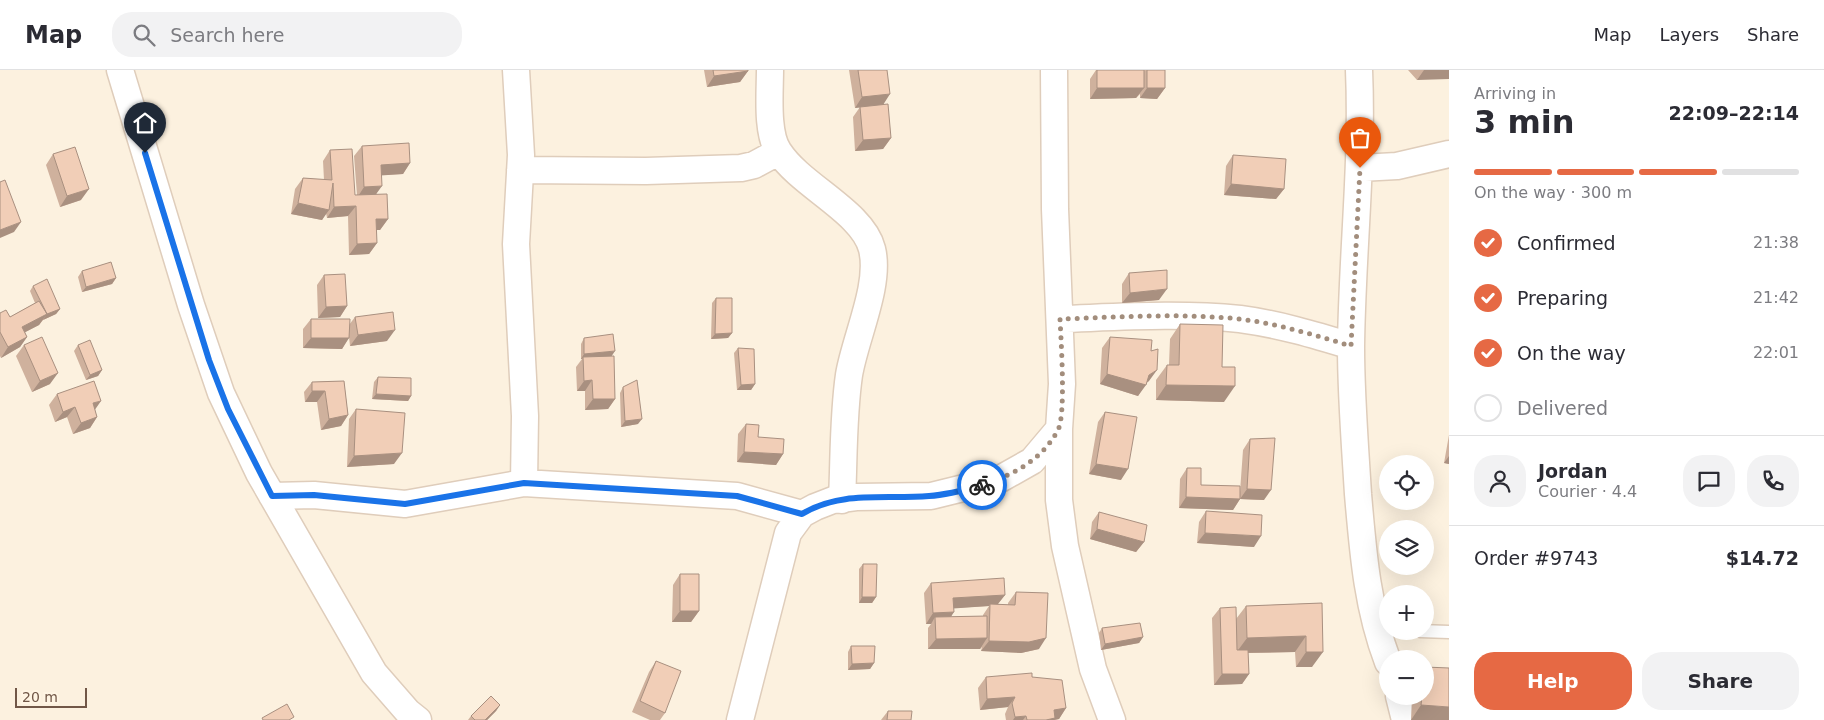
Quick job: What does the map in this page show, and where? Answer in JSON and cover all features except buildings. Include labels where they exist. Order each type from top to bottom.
[{"type":"street","points":[[120,70],[209,360],[228,409],[272,496],[374,673],[395,698],[418,720]]},
{"type":"street","points":[[516,70],[520,170],[516,244],[525,416],[524,483]]},
{"type":"street","points":[[770,70],[770,111],[778,152],[818,192],[858,224],[866,233],[872,249],[874,262],[872,285],[849,374],[845,410],[842,500]]},
{"type":"street","points":[[1054,70],[1055,209],[1062,384],[1059,429],[1059,500],[1065,546],[1093,669],[1112,720]]},
{"type":"street","points":[[1359,70],[1360,168],[1351,346],[1353,422],[1364,569],[1379,623]]},
{"type":"street","points":[[520,170],[646,171],[741,168],[778,152]]},
{"type":"street","points":[[1360,168],[1397,166],[1449,154]]},
{"type":"street","points":[[1060,319],[1149,316],[1242,320],[1299,330],[1351,346]]},
{"type":"street","points":[[740,720],[788,533],[802,514],[815,506],[856,497],[931,496],[1000,479],[1032,461],[1059,429]]},
{"type":"street","points":[[272,496],[314,495],[405,504],[524,483],[737,496],[802,514]]},
{"type":"street","points":[[1401,705],[1405,720]]},
{"type":"lane","points":[[1434,631],[1449,632]]},
{"type":"way so far","points":[[982,485],[1000,479],[1032,461],[1041,453],[1059,429],[1062,384],[1060,319],[1149,316],[1213,317],[1299,330],[1351,346],[1360,168]]},
{"type":"route","points":[[145,153],[191,305],[221,393],[272,496],[314,495],[405,504],[524,483],[636,488],[737,496],[768,503],[802,514],[815,506],[833,500],[856,497],[898,498],[931,496],[982,485]]}]
